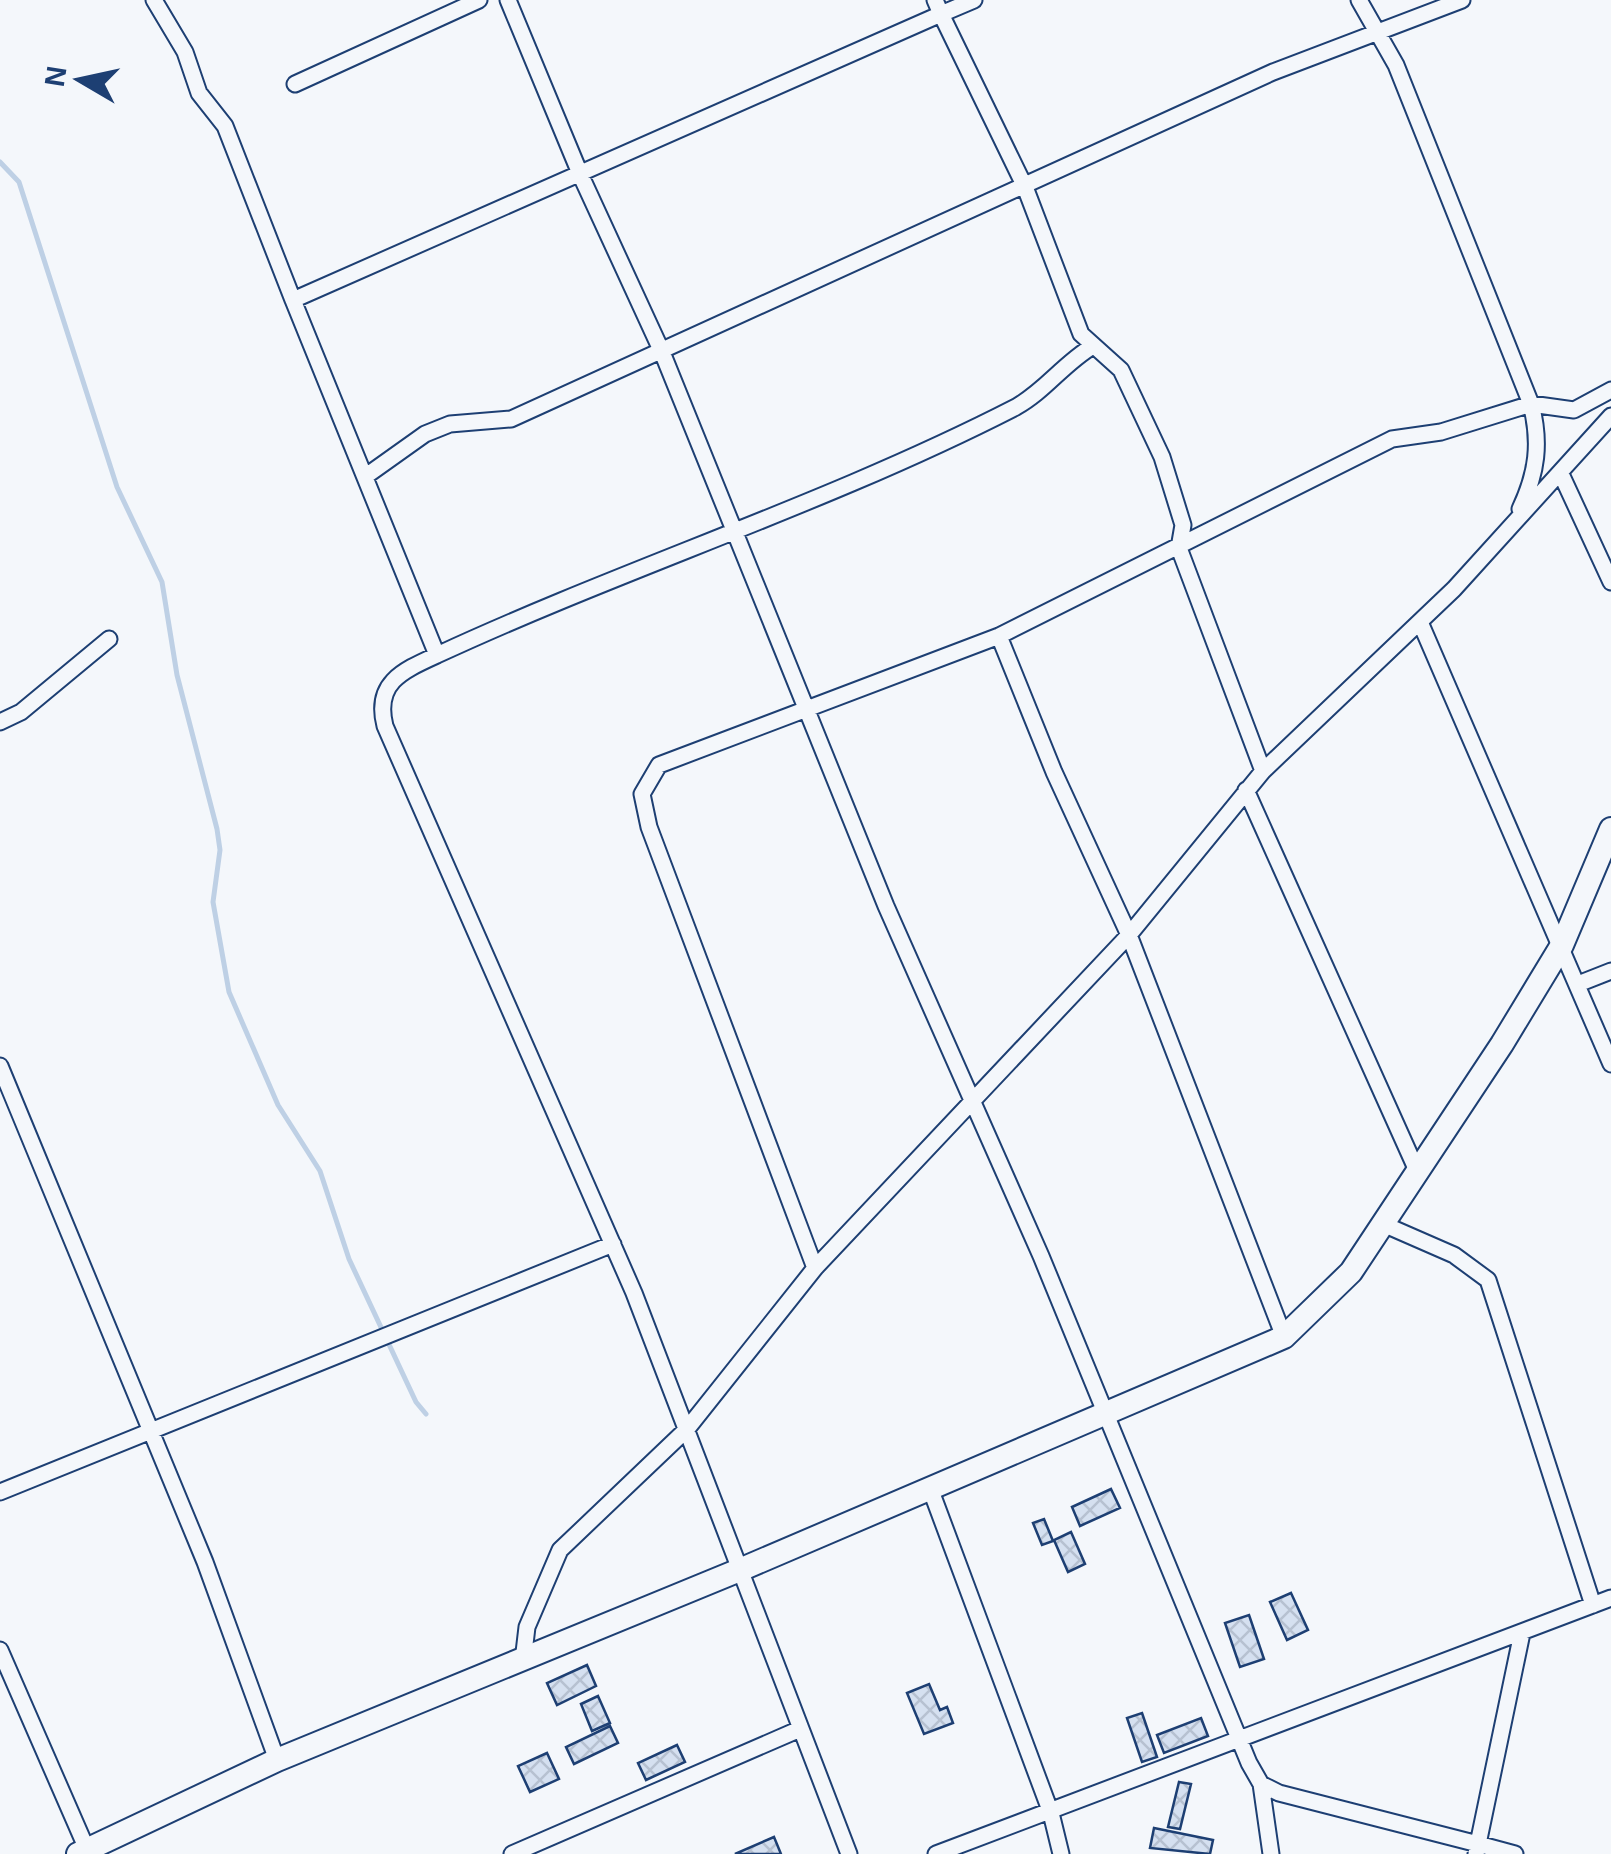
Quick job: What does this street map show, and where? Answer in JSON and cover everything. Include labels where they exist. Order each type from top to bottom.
[{"type":"main road","points":[[84,1853],[277,1760],[742,1569],[1284,1337],[1351,1272],[1418,1172],[1562,946],[1611,829]]},
{"type":"street","points":[[154,0],[185,52],[210,113],[225,126],[437,655]]},
{"type":"street","points":[[295,84],[479,0]]},
{"type":"street","points":[[508,0],[581,176],[662,352],[886,906],[973,1099],[1261,1784],[1271,1854]]},
{"type":"street","points":[[292,300],[581,176],[938,7],[974,0]]},
{"type":"street","points":[[1360,0],[1396,65],[1530,404],[1538,433],[1538,456],[1517,518]]},
{"type":"street","points":[[366,476],[425,434],[450,424],[510,419],[1273,72],[1462,0]]},
{"type":"street","points":[[938,7],[1025,187],[1081,334],[1121,370],[1162,457],[1182,525],[1179,548],[1262,771]]},
{"type":"street","points":[[848,1854],[742,1569],[613,1244],[385,726],[380,706],[384,690],[404,670],[544,606],[732,533],[1019,405],[1093,346]]},
{"type":"street","points":[[815,1268],[648,827],[642,794],[659,765],[810,712],[998,636],[1392,439],[1441,432],[1530,404],[1574,410],[1611,390]]},
{"type":"street","points":[[523,1660],[527,1627],[560,1550],[687,1428],[815,1268],[1129,935],[1262,771],[1420,622],[1611,416]]},
{"type":"street","points":[[1561,474],[1611,582]]},
{"type":"street","points":[[1420,622],[1611,1064]]},
{"type":"street","points":[[998,636],[1054,772],[1129,935],[1284,1337]]},
{"type":"street","points":[[0,722],[21,712],[109,640]]},
{"type":"street","points":[[1246,790],[1418,1172]]},
{"type":"street","points":[[1578,984],[1611,971]]},
{"type":"street","points":[[0,1066],[205,1562],[277,1760]]},
{"type":"street","points":[[1383,1224],[1454,1255],[1488,1280],[1593,1605]]},
{"type":"street","points":[[0,1492],[613,1244]]},
{"type":"street","points":[[930,1488],[1051,1813],[1061,1854]]},
{"type":"street","points":[[936,1854],[1242,1742],[1611,1598]]},
{"type":"street","points":[[1477,1849],[1522,1633]]},
{"type":"street","points":[[0,1650],[84,1853]]},
{"type":"street","points":[[512,1854],[800,1729]]},
{"type":"street","points":[[1261,1784],[1279,1793],[1477,1849],[1515,1854]]},
{"type":"building","points":[[1111,1489],[1120,1508],[1080,1526],[1072,1507]]},
{"type":"building","points":[[1044,1519],[1053,1541],[1042,1545],[1033,1523]]},
{"type":"building","points":[[1071,1532],[1085,1564],[1068,1572],[1054,1540]]},
{"type":"building","points":[[1291,1593],[1308,1630],[1287,1640],[1270,1602]]},
{"type":"building","points":[[1249,1615],[1264,1659],[1240,1667],[1225,1623]]},
{"type":"building","points":[[587,1665],[596,1686],[557,1705],[547,1683]]},
{"type":"building","points":[[929,1684],[940,1710],[947,1707],[953,1723],[924,1734],[907,1693]]},
{"type":"building","points":[[598,1696],[610,1723],[592,1731],[581,1704]]},
{"type":"building","points":[[1142,1713],[1157,1757],[1142,1762],[1127,1718]]},
{"type":"building","points":[[1201,1718],[1208,1736],[1164,1753],[1157,1735]]},
{"type":"building","points":[[610,1726],[618,1743],[574,1764],[566,1747]]},
{"type":"building","points":[[677,1745],[685,1762],[646,1780],[638,1763]]},
{"type":"building","points":[[547,1753],[559,1779],[530,1792],[518,1766]]},
{"type":"building","points":[[1179,1782],[1191,1784],[1180,1829],[1168,1827]]},
{"type":"building","points":[[1154,1828],[1213,1840],[1210,1854],[1150,1848]]},
{"type":"building","points":[[774,1837],[781,1854],[735,1854]]},
{"type":"waterway","points":[[0,162],[19,182],[117,487],[162,582],[177,675],[217,829],[220,850],[213,902],[229,992],[278,1105],[320,1171],[349,1259],[416,1402],[426,1414]]}]
